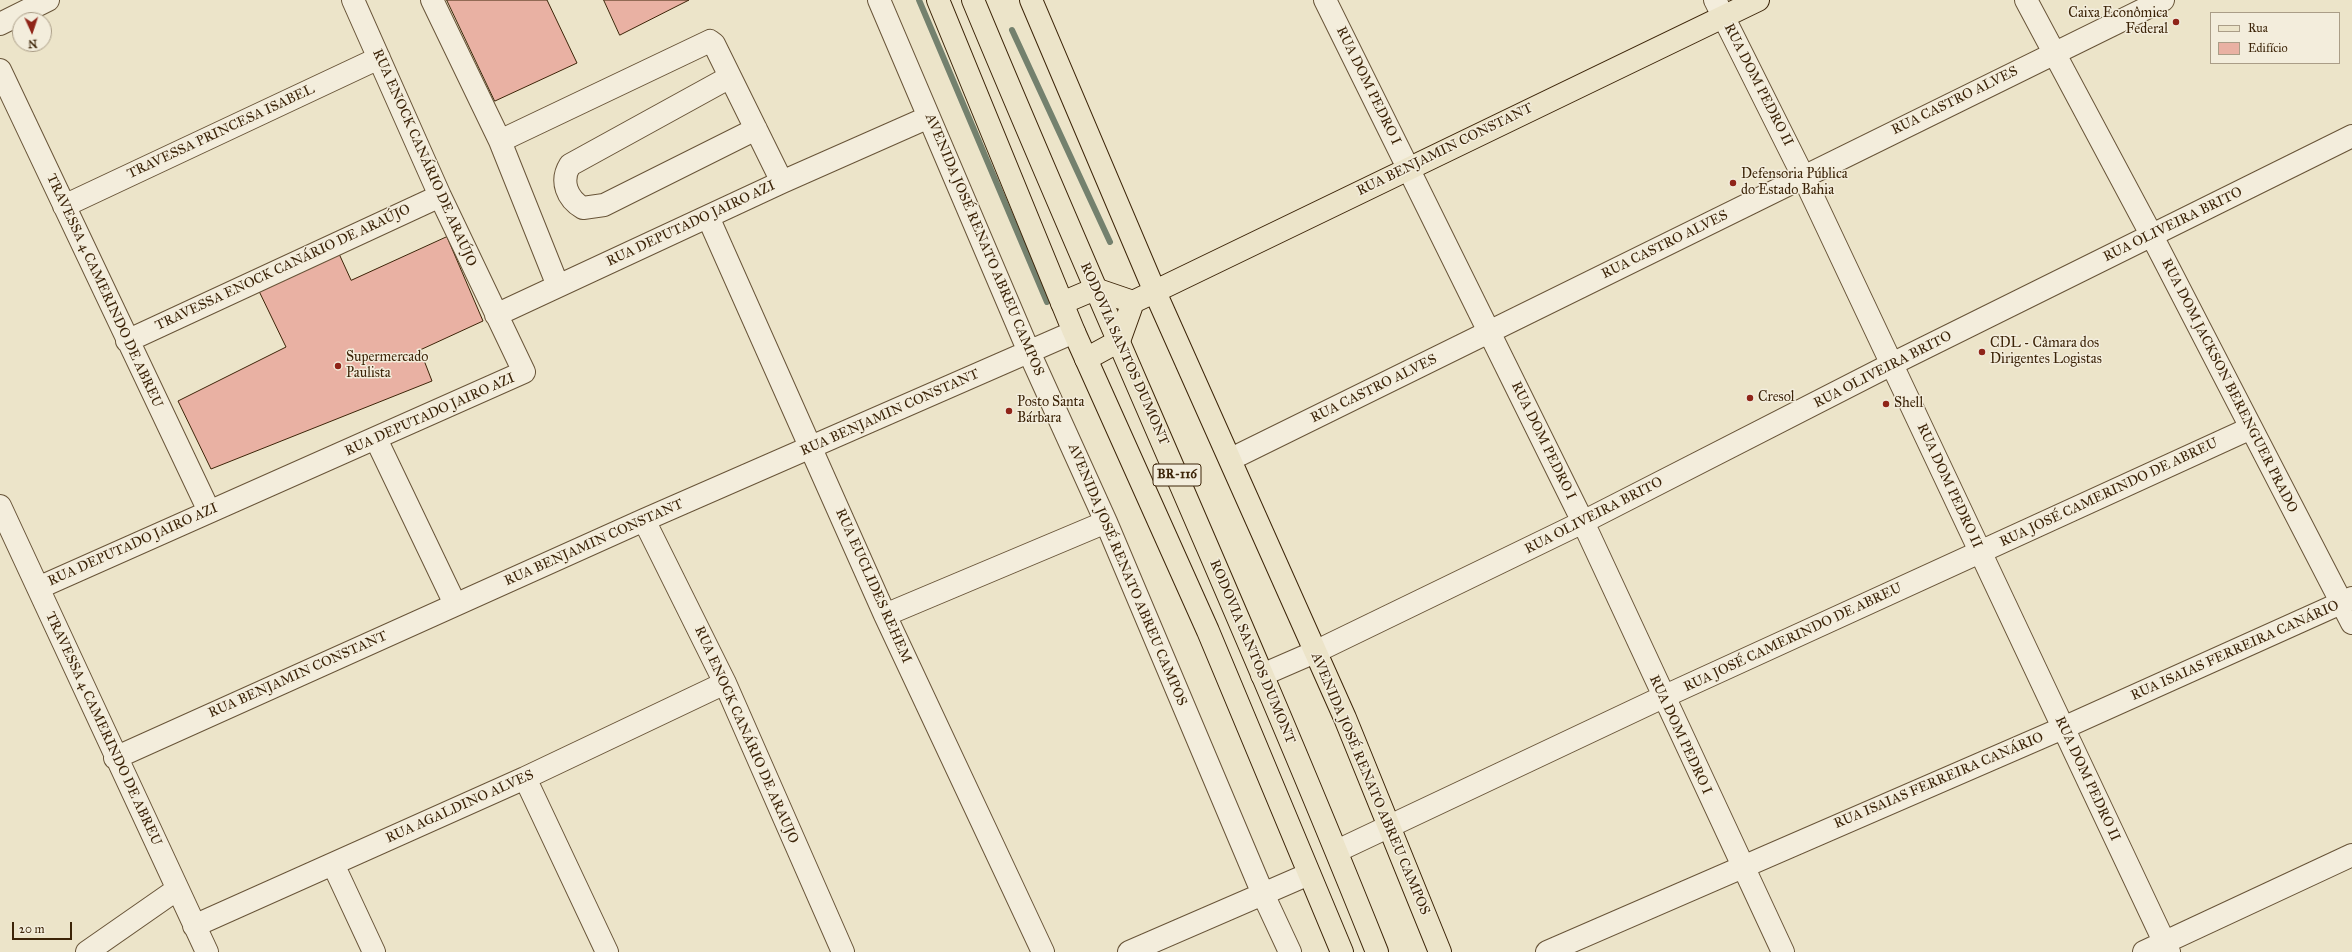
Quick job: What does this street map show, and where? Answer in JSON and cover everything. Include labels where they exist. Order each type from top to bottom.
[{"type":"main road","name":"BR-116","points":[[938,0],[1074,332],[1208,631],[1342,952]]},
{"type":"main road","name":"AVENIDA JOSÉ RENATO ABREU CAMPOS","points":[[1031,0],[1155,292],[1231,459],[1315,652],[1440,952]]},
{"type":"main road","name":"RUA BENJAMIN CONSTANT","points":[[1133,302],[1408,167],[1719,8],[1758,0]]},
{"type":"main road","name":"RODOVIA SANTOS DUMONT","points":[[977,1],[1095,289],[1119,341],[1262,674],[1337,851],[1377,952]]},
{"type":"main road","points":[[1062,303],[1095,289],[1133,302],[1119,341],[1086,360]]},
{"type":"street","points":[[0,24],[48,0]]},
{"type":"street","name":"RUA ENOCK CANÁRIO DE ARAÚJO","points":[[353,0],[440,196],[496,315]]},
{"type":"street","points":[[432,0],[500,141],[558,286]]},
{"type":"street","name":"AVENIDA JOSÉ RENATO ABREU CAMPOS","points":[[879,0],[1029,352],[1106,522],[1263,894],[1290,952]]},
{"type":"street","name":"RUA DOM PEDRO I","points":[[1325,0],[1583,522],[1663,697],[1783,952]]},
{"type":"street","name":"RUA DOM JACKSON BERENGUER PRADO","points":[[2026,0],[2152,236],[2251,428],[2346,601],[2352,623]]},
{"type":"street","name":"RUA CASTRO ALVES","points":[[1231,459],[2054,52],[2163,0]]},
{"type":"street","name":"RUA DOM PEDRO II","points":[[1719,8],[1803,176],[2167,947]]},
{"type":"street","points":[[500,141],[707,41],[714,44],[782,182]]},
{"type":"street","name":"TRAVESSA PRINCESA ISABEL","points":[[64,206],[379,58]]},
{"type":"street","name":"TRAVESSA 4 CAMERINDO DE ABREU","points":[[0,70],[127,341],[209,511]]},
{"type":"street","points":[[730,77],[570,164],[565,181],[568,196],[583,208],[604,205],[756,129]]},
{"type":"street","name":"RUA DEPUTADO JAIRO AZI","points":[[38,588],[524,372],[496,315],[782,182],[929,117]]},
{"type":"street","name":"RUA OLIVEIRA BRITO","points":[[1262,674],[1315,652],[1583,522],[1892,364],[2352,136]]},
{"type":"street","name":"TRAVESSA ENOCK CANÁRIO DE ARAÚJO","points":[[127,341],[440,196]]},
{"type":"street","name":"RUA EUCLIDES REHEM","points":[[708,217],[812,447],[885,615],[1043,952]]},
{"type":"street","name":"RUA BENJAMIN CONSTANT","points":[[115,758],[644,520],[1074,332]]},
{"type":"street","name":"RUA JOSÉ CAMERINDO DE ABREU","points":[[1337,851],[1389,828],[1663,697],[2251,428]]},
{"type":"street","points":[[376,439],[455,604]]},
{"type":"street","name":"TRAVESSA 4 CAMERINDO DE ABREU","points":[[0,506],[115,758],[206,952]]},
{"type":"street","name":"RUA ENOCK CANÁRIO DE ARAUJO","points":[[644,520],[724,683],[843,952]]},
{"type":"street","points":[[885,615],[1106,522]]},
{"type":"street","name":"RUA ISAIAS FERREIRA CANÁRIO","points":[[1547,952],[1742,866],[2063,728],[2346,601]]},
{"type":"street","name":"RUA AGALDINO ALVES","points":[[194,926],[525,778],[724,683]]},
{"type":"street","points":[[525,778],[607,952]]},
{"type":"street","points":[[2144,952],[2167,947],[2352,855]]},
{"type":"street","points":[[333,864],[374,952]]},
{"type":"street","points":[[1129,952],[1309,874]]},
{"type":"street","points":[[86,952],[176,890]]},
{"type":"building","points":[[447,0],[547,0],[577,63],[495,101]]},
{"type":"building","points":[[604,0],[689,0],[620,35]]},
{"type":"building","name":"Supermercado Paulista","points":[[447,237],[483,321],[420,350],[432,381],[211,469],[178,401],[286,347],[257,287],[335,245],[351,280]]},
{"type":"waterway","points":[[919,0],[1047,302]]},
{"type":"waterway","points":[[1012,30],[1110,242]]},
{"type":"place","name":"Caixa Econômica Federal","points":[[2176,22]]},
{"type":"place","name":"Defensoria Pública do Estado Bahia","points":[[1733,183]]},
{"type":"place","name":"CDL - Câmara dos Dirigentes Logistas","points":[[1982,352]]},
{"type":"place","name":"Supermercado Paulista","points":[[338,366]]},
{"type":"place","name":"Cresol","points":[[1750,398]]},
{"type":"place","name":"Shell","points":[[1886,404]]},
{"type":"place","name":"Posto Santa Bárbara","points":[[1009,411]]}]
